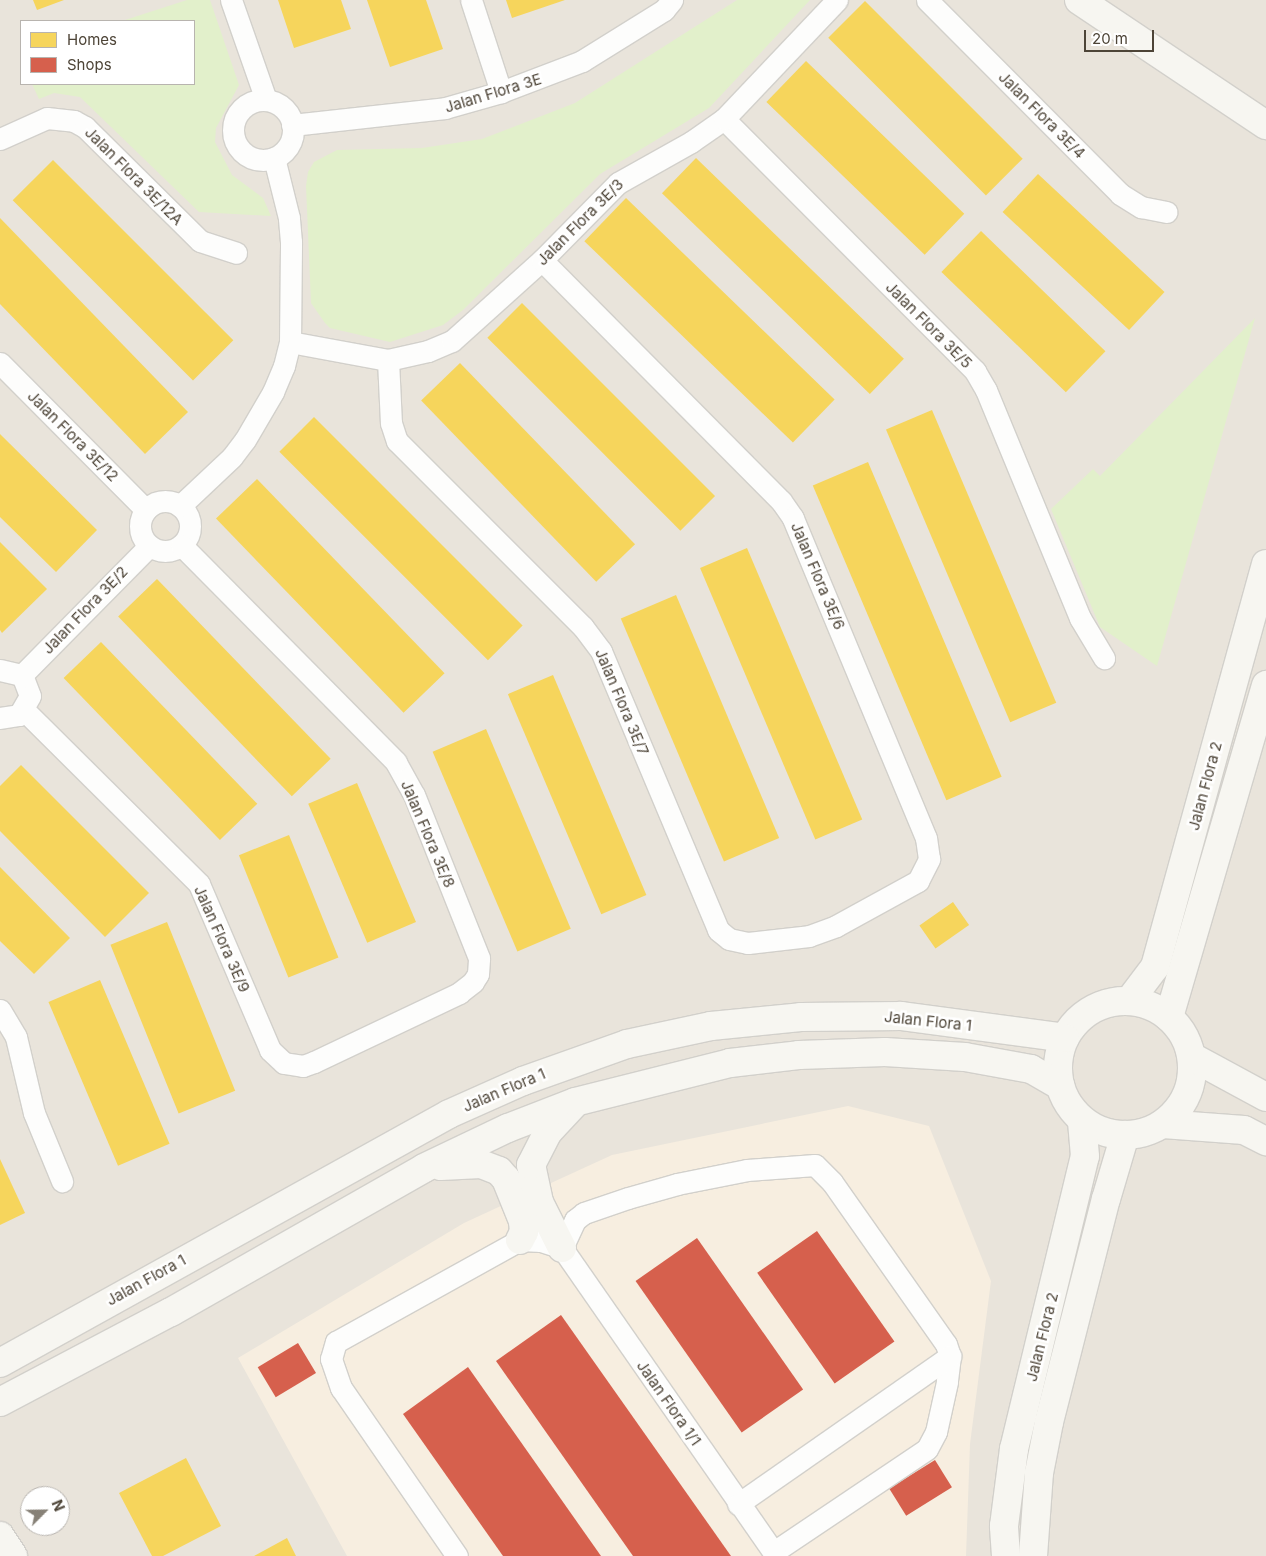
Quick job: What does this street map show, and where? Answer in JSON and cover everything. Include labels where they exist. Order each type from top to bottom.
[{"type":"street","points":[[231,0],[266,100]]},
{"type":"street","points":[[471,0],[501,92]]},
{"type":"street","name":"Jalan Flora 3E/3","points":[[290,342],[388,360],[428,351],[452,341],[542,260],[618,183],[691,142],[724,119],[837,0]]},
{"type":"street","name":"Jalan Flora 3E/4","points":[[927,0],[1120,194],[1141,207],[1167,212]]},
{"type":"street","points":[[1079,0],[1266,125]]},
{"type":"street","name":"Jalan Flora 3E","points":[[292,125],[444,108],[501,92],[582,61],[672,3]]},
{"type":"street","points":[[266,100],[283,108],[292,125],[289,145],[274,158],[264,160],[245,155],[234,139],[233,129],[240,111],[247,104],[266,100]]},
{"type":"street","name":"Jalan Flora 3E/12A","points":[[0,139],[47,118],[74,120],[85,127],[200,241],[236,253]]},
{"type":"street","name":"Jalan Flora 3E/5","points":[[724,119],[975,371],[986,390],[1080,618],[1104,658]]},
{"type":"street","points":[[180,506],[232,457],[245,440],[273,392],[290,342],[291,242],[289,218],[274,158]]},
{"type":"street","name":"Jalan Flora 3E/6","points":[[542,260],[781,501],[800,533],[928,849],[927,868],[918,881],[836,926]]},
{"type":"street","name":"Jalan Flora 3E/7","points":[[388,360],[391,423],[397,441],[592,636],[601,651],[718,930],[729,939],[748,943],[809,936],[836,926]]},
{"type":"street","name":"Jalan Flora 3E/12","points":[[0,364],[146,510]]},
{"type":"street","points":[[158,502],[180,506],[190,526],[186,540],[181,545],[165,551],[149,546],[140,532],[142,516],[146,510],[158,502]]},
{"type":"street","name":"Jalan Flora 3E/8","points":[[181,545],[388,753],[414,795],[479,966],[473,982],[459,993],[380,1028]]},
{"type":"street","name":"Jalan Flora 3E/2","points":[[22,675],[149,546]]},
{"type":"street","name":"Jalan Flora 2","points":[[1130,1000],[1155,967],[1266,564]]},
{"type":"street","points":[[0,670],[22,675],[30,696],[24,710],[12,718],[0,718]]},
{"type":"street","name":"Jalan Flora 2","points":[[1169,1017],[1266,685]]},
{"type":"street","name":"Jalan Flora 3E/9","points":[[24,710],[199,884],[270,1050],[277,1058],[292,1066],[303,1066],[380,1028]]},
{"type":"street","points":[[1130,1000],[1151,1005],[1169,1017],[1184,1035],[1192,1057],[1192,1076],[1187,1094],[1177,1111],[1163,1124],[1145,1132],[1126,1135],[1102,1131],[1082,1120],[1068,1104],[1060,1086],[1059,1053],[1065,1038],[1076,1021],[1092,1009],[1110,1002],[1130,1000]]},
{"type":"street","points":[[0,1010],[16,1037],[34,1113],[62,1181]]},
{"type":"street","name":"Jalan Flora 1","points":[[0,1363],[449,1114],[523,1080],[627,1044],[711,1026],[810,1017],[901,1016],[1065,1038]]},
{"type":"street","points":[[0,1402],[170,1312],[424,1168],[508,1128],[575,1102],[730,1063],[799,1055],[885,1052],[965,1057],[1030,1069],[1060,1086]]},
{"type":"street","points":[[1192,1057],[1266,1097]]},
{"type":"street","points":[[562,1248],[539,1202],[531,1165],[548,1132],[575,1102]]},
{"type":"street","name":"Jalan Flora 2","points":[[1006,1556],[1004,1526],[1014,1449],[1085,1156],[1082,1120]]},
{"type":"street","points":[[1163,1124],[1244,1130],[1266,1141]]},
{"type":"street","name":"Jalan Flora 2","points":[[1034,1556],[1032,1539],[1039,1473],[1049,1422],[1106,1199],[1126,1135]]},
{"type":"street","points":[[424,1168],[481,1164],[499,1171],[506,1179],[524,1221],[524,1232],[520,1240]]},
{"type":"street","points":[[562,1248],[575,1220],[584,1213],[628,1198],[676,1184],[747,1170],[814,1165],[832,1182],[946,1344],[950,1356],[936,1432],[927,1449],[775,1554]]},
{"type":"street","points":[[457,1556],[341,1388],[331,1360],[336,1342],[344,1335],[520,1240],[541,1241],[562,1248]]},
{"type":"street","name":"Jalan Flora 1/1","points":[[562,1248],[738,1504],[775,1554]]},
{"type":"street","points":[[738,1504],[950,1356]]},
{"type":"street","points":[[0,1536],[12,1556]]},
{"type":"shaded area","points":[[0,0],[1266,0],[1266,1556],[0,1556]]},
{"type":"shaded area","points":[[848,1106],[929,1126],[991,1281],[970,1444],[966,1556],[347,1556],[238,1358],[464,1223],[612,1155]]},
{"type":"green space","points":[[187,0],[210,0],[239,85],[216,128],[215,142],[232,175],[263,198],[271,216],[199,212],[80,97],[54,93],[39,99],[32,85],[195,85],[195,20],[125,20]]},
{"type":"green space","points":[[737,0],[810,0],[709,108],[600,174],[463,310],[443,325],[390,342],[330,328],[325,323],[311,303],[306,186],[308,172],[314,162],[337,150],[422,148],[482,139],[575,103]]},
{"type":"green space","points":[[1255,318],[1157,666],[1100,627],[1051,509],[1093,469],[1100,476]]},
{"type":"building: Homes","points":[[33,0],[64,0],[37,10]]},
{"type":"building: Homes","points":[[278,0],[341,0],[351,29],[294,48]]},
{"type":"building: Homes","points":[[367,0],[426,0],[443,49],[390,67]]},
{"type":"building: Homes","points":[[506,0],[565,0],[512,18]]},
{"type":"building: Homes","points":[[865,1],[1023,159],[986,195],[828,38]]},
{"type":"building: Homes","points":[[806,61],[964,214],[925,255],[766,102]]},
{"type":"building: Homes","points":[[696,158],[904,359],[870,394],[662,193]]},
{"type":"building: Homes","points":[[53,160],[233,340],[193,381],[13,200]]},
{"type":"building: Homes","points":[[1038,174],[1165,292],[1129,330],[1003,212]]},
{"type":"building: Homes","points":[[626,198],[835,399],[793,443],[584,241]]},
{"type":"building: Homes","points":[[0,218],[188,412],[145,454],[0,304]]},
{"type":"building: Homes","points":[[981,231],[1105,351],[1066,392],[941,272]]},
{"type":"building: Homes","points":[[522,303],[715,496],[680,531],[487,338]]},
{"type":"building: Homes","points":[[460,363],[635,544],[596,582],[421,401]]},
{"type":"building: Homes","points":[[932,410],[1056,703],[1010,722],[886,430]]},
{"type":"building: Homes","points":[[314,417],[523,626],[488,660],[279,452]]},
{"type":"building: Homes","points":[[0,434],[97,530],[56,572],[0,517]]},
{"type":"building: Homes","points":[[868,462],[1002,777],[946,800],[813,485]]},
{"type":"building: Homes","points":[[257,479],[445,673],[404,713],[216,519]]},
{"type":"building: Homes","points":[[0,542],[47,589],[2,633],[0,630]]},
{"type":"building: Homes","points":[[747,548],[862,820],[815,839],[700,568]]},
{"type":"building: Homes","points":[[157,579],[331,759],[292,796],[118,617]]},
{"type":"building: Homes","points":[[676,595],[779,838],[724,861],[621,618]]},
{"type":"building: Homes","points":[[101,642],[257,804],[220,840],[64,678]]},
{"type":"building: Homes","points":[[553,675],[646,895],[601,914],[508,694]]},
{"type":"building: Homes","points":[[486,729],[571,929],[517,951],[433,752]]},
{"type":"building: Homes","points":[[21,765],[149,893],[105,937],[0,831],[0,786]]},
{"type":"building: Homes","points":[[357,783],[416,922],[367,943],[308,804]]},
{"type":"building: Homes","points":[[289,835],[338,957],[288,978],[239,855]]},
{"type":"building: Homes","points":[[0,867],[70,938],[34,974],[0,941]]},
{"type":"building: Homes","points":[[953,902],[969,925],[935,948],[919,926]]},
{"type":"building: Homes","points":[[167,922],[235,1091],[179,1114],[110,945]]},
{"type":"building: Homes","points":[[100,980],[170,1144],[118,1166],[48,1002]]},
{"type":"building: Homes","points":[[0,1159],[25,1213],[0,1225]]},
{"type":"building: Homes","points":[[186,1458],[221,1526],[163,1556],[152,1556],[119,1493]]},
{"type":"building: Homes","points":[[287,1538],[296,1556],[254,1556]]},
{"type":"building: Shops","points":[[817,1231],[894,1342],[835,1383],[757,1273]]},
{"type":"building: Shops","points":[[697,1238],[803,1390],[742,1433],[636,1281]]},
{"type":"building: Shops","points":[[561,1315],[731,1556],[633,1556],[496,1361]]},
{"type":"building: Shops","points":[[298,1343],[316,1373],[276,1397],[258,1367]]},
{"type":"building: Shops","points":[[468,1367],[601,1556],[503,1556],[403,1414]]},
{"type":"building: Shops","points":[[935,1460],[952,1487],[906,1516],[889,1489]]}]
